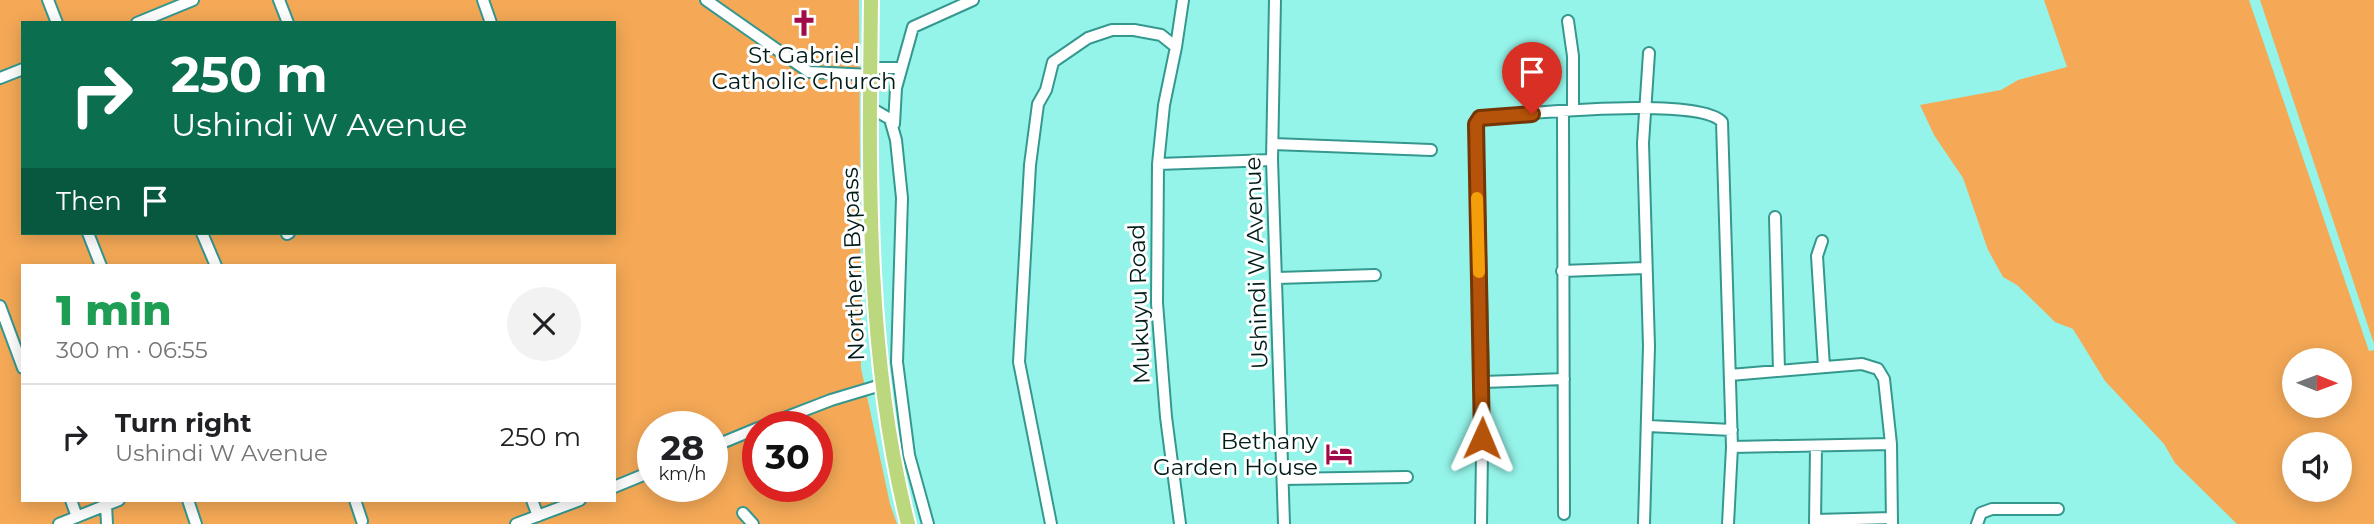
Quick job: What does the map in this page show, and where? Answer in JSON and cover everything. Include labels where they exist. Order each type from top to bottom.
[{"type":"main road","name":"Northern Bypass","points":[[871,0],[871,222],[881,385],[892,457],[908,524]]},
{"type":"street","points":[[48,0],[56,21]]},
{"type":"street","points":[[140,21],[168,5],[193,0]]},
{"type":"street","points":[[279,0],[287,21]]},
{"type":"street","points":[[483,0],[490,21]]},
{"type":"street","points":[[706,0],[809,72],[871,72],[901,68]]},
{"type":"street","points":[[928,524],[909,455],[897,362],[902,198],[894,124],[896,88],[913,27],[972,0]]},
{"type":"street","name":"Mukuyu Road","points":[[1178,523],[1160,353],[1158,164],[1164,105],[1183,0]]},
{"type":"street","name":"Ushindi W Avenue","points":[[1275,0],[1272,160],[1284,524]]},
{"type":"street","points":[[1564,514],[1562,271],[1568,110],[1573,56],[1568,21]]},
{"type":"street","points":[[1051,524],[1019,362],[1030,165],[1038,104],[1046,90],[1053,62],[1088,38],[1112,30],[1134,30],[1161,35],[1176,47]]},
{"type":"street","points":[[1644,524],[1648,323],[1643,143],[1649,53]]},
{"type":"street","points":[[0,78],[21,70]]},
{"type":"street","points":[[872,108],[883,113],[894,124]]},
{"type":"street","points":[[1481,524],[1483,382],[1477,121],[1489,116],[1647,108],[1720,119],[1725,182],[1732,447],[1728,524]]},
{"type":"street","points":[[1273,144],[1432,150]]},
{"type":"street","points":[[1158,164],[1272,160]]},
{"type":"street","points":[[1775,217],[1779,371]]},
{"type":"street","points":[[89,235],[100,264]]},
{"type":"street","points":[[203,235],[215,264]]},
{"type":"street","points":[[1822,241],[1817,256],[1824,367]]},
{"type":"street","points":[[1562,271],[1645,268]]},
{"type":"street","points":[[1277,278],[1375,275]]},
{"type":"street","points":[[0,306],[21,363]]},
{"type":"street","points":[[880,365],[897,362]]},
{"type":"street","points":[[1730,375],[1862,364],[1878,369],[1884,379],[1891,444],[1892,521],[1815,522],[1816,447]]},
{"type":"street","points":[[1483,382],[1564,379]]},
{"type":"street","points":[[803,411],[881,385]]},
{"type":"street","points":[[1648,426],[1731,430]]},
{"type":"street","points":[[1732,447],[1891,444]]},
{"type":"street","points":[[616,485],[637,477]]},
{"type":"street","points":[[1283,479],[1407,477]]},
{"type":"street","points":[[72,502],[77,517]]},
{"type":"street","points":[[59,524],[114,502]]},
{"type":"street","points":[[189,502],[196,524]]},
{"type":"street","points":[[356,502],[362,521]]},
{"type":"street","points":[[533,502],[538,516]]},
{"type":"street","points":[[516,524],[575,502]]},
{"type":"street","points":[[106,505],[107,524]]},
{"type":"street","points":[[1977,524],[1981,513],[1992,509],[2058,509]]},
{"type":"street","points":[[743,513],[753,524]]},
{"type":"shaded area","points":[[0,0],[859,0],[861,368],[890,504],[897,524],[0,524]]},
{"type":"shaded area","points":[[2044,0],[2249,0],[2369,351],[2374,350],[2374,524],[2237,524],[2175,463],[2164,444],[2105,381],[2073,329],[2055,322],[2017,285],[2003,277],[1988,250],[1963,178],[1934,135],[1920,105],[2001,90],[2018,80],[2067,67]]},
{"type":"shaded area","points":[[2260,0],[2374,0],[2374,344]]},
{"type":"slow traffic","points":[[1477,198],[1479,272]]},
{"type":"place","name":"St Gabriel Catholic Church","points":[[804,23]]},
{"type":"place","name":"Bethany Garden House","points":[[1339,454]]},
{"type":"route","points":[[1482,438],[1476,124],[1480,118],[1489,116],[1532,114]]}]
